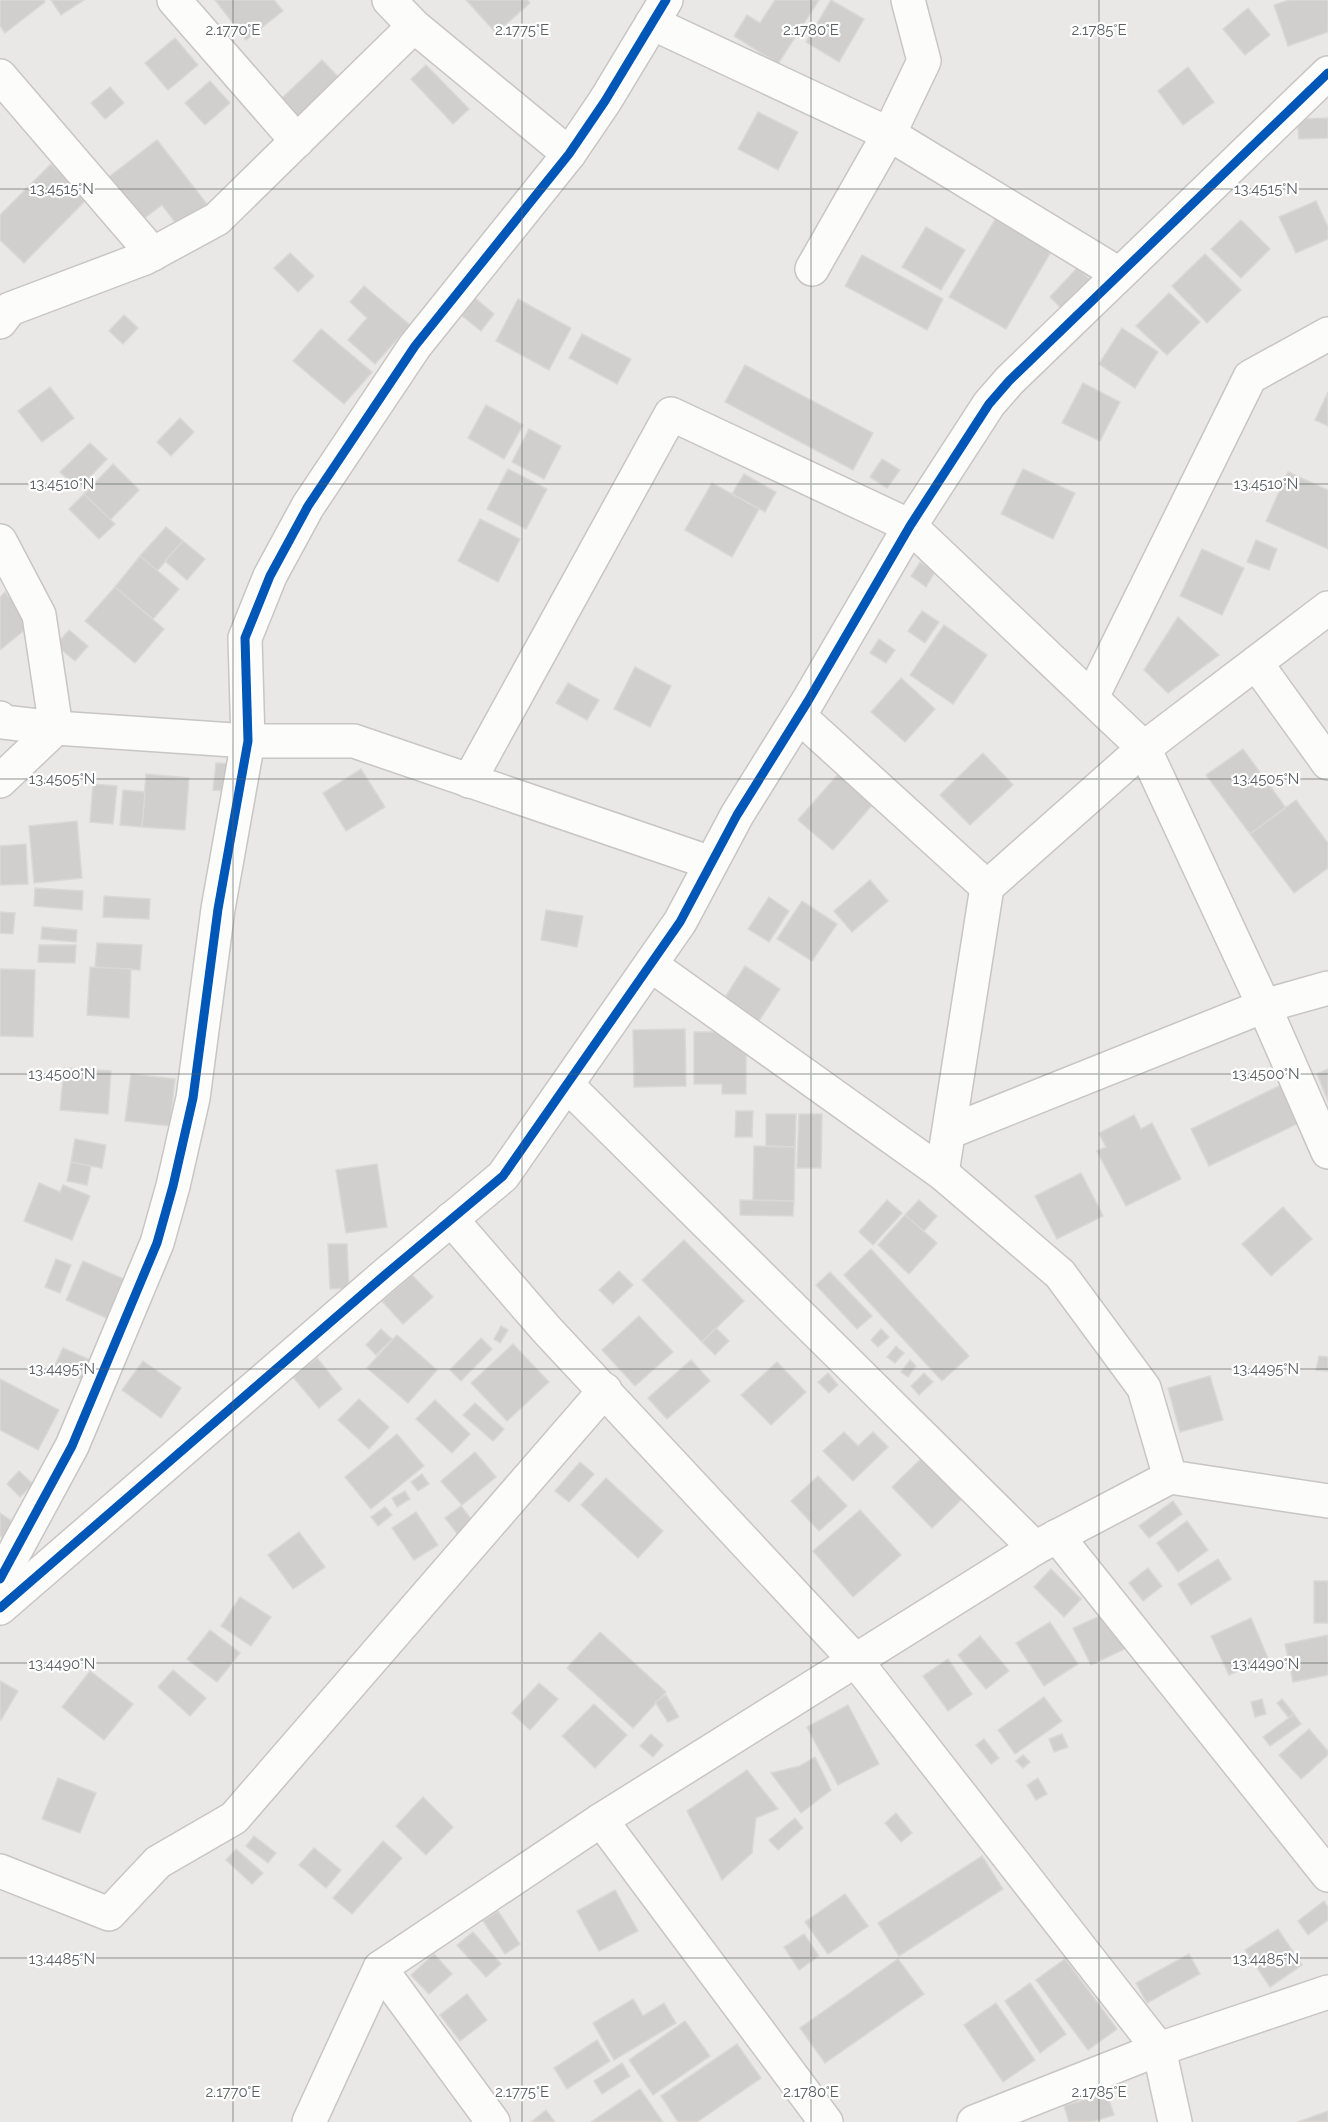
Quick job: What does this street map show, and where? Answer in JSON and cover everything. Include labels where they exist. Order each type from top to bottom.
[{"type":"street","points":[[174,0],[297,141]]},
{"type":"street","points":[[389,0],[414,26],[569,154]]},
{"type":"street","points":[[812,269],[889,134],[924,61],[908,0]]},
{"type":"street","points":[[0,1580],[72,1446],[157,1243],[193,1098],[218,909],[248,741],[245,638],[270,576],[303,516],[415,346],[569,154],[605,101],[659,11],[889,134],[1119,274]]},
{"type":"street","points":[[0,322],[10,309],[153,254],[217,219],[414,26]]},
{"type":"street","points":[[0,1608],[503,1176],[680,922],[737,815],[799,716],[910,526],[988,404],[1328,72]]},
{"type":"street","points":[[0,76],[153,254]]},
{"type":"street","points":[[1092,697],[1250,377],[1328,334]]},
{"type":"street","points":[[469,781],[671,414],[910,526],[1144,747],[1264,1006],[1328,1152]]},
{"type":"street","points":[[0,540],[39,615],[56,728]]},
{"type":"street","points":[[942,1173],[987,887],[1144,747],[1328,608]]},
{"type":"street","points":[[1256,663],[1328,763]]},
{"type":"street","points":[[799,716],[987,887]]},
{"type":"street","points":[[0,718],[3,722],[56,728],[248,741],[354,741],[711,863]]},
{"type":"street","points":[[0,781],[56,728]]},
{"type":"street","points":[[651,964],[942,1173],[1060,1274],[1144,1388],[1170,1477]]},
{"type":"street","points":[[949,1132],[1264,1006],[1328,988]]},
{"type":"street","points":[[567,1085],[1046,1542],[1328,1875]]},
{"type":"street","points":[[451,1219],[548,1330],[856,1661],[1159,2049],[1175,2122]]},
{"type":"street","points":[[0,1871],[109,1914],[158,1862],[234,1818],[605,1390]]},
{"type":"street","points":[[309,2122],[380,1968],[601,1820],[1046,1542],[1170,1477],[1328,1501]]},
{"type":"street","points":[[601,1820],[826,2122]]},
{"type":"street","points":[[380,1968],[493,2122]]},
{"type":"street","points":[[974,2122],[1159,2049],[1328,1992]]},
{"type":"building","points":[[0,0],[44,0],[45,2],[5,33],[0,26]]},
{"type":"building","points":[[51,0],[84,0],[61,15]]},
{"type":"building","points":[[215,0],[274,0],[283,11],[246,40]]},
{"type":"building","points":[[466,0],[527,0],[530,3],[496,33]]},
{"type":"building","points":[[775,0],[819,0],[778,64],[734,36],[747,15],[760,23]]},
{"type":"building","points":[[831,0],[864,19],[839,62],[806,42]]},
{"type":"building","points":[[1289,0],[1328,0],[1328,32],[1288,46],[1274,5]]},
{"type":"building","points":[[1248,8],[1270,35],[1245,55],[1223,29]]},
{"type":"building","points":[[175,38],[198,65],[168,90],[145,63]]},
{"type":"building","points":[[322,60],[343,82],[301,122],[280,100]]},
{"type":"building","points":[[426,65],[469,109],[453,124],[411,79]]},
{"type":"building","points":[[1188,67],[1214,102],[1183,125],[1158,91]]},
{"type":"building","points":[[210,81],[230,103],[205,125],[185,103]]},
{"type":"building","points":[[110,87],[124,103],[105,119],[91,103]]},
{"type":"building","points":[[758,112],[798,132],[778,170],[738,149]]},
{"type":"building","points":[[1328,118],[1328,138],[1299,139],[1297,119]]},
{"type":"building","points":[[157,140],[207,204],[178,226],[162,205],[138,223],[105,180]]},
{"type":"building","points":[[51,164],[87,199],[24,263],[0,240],[0,215]]},
{"type":"building","points":[[1316,201],[1328,227],[1328,239],[1296,253],[1279,217]]},
{"type":"building","points":[[996,218],[1052,250],[1006,329],[949,297]]},
{"type":"building","points":[[1241,220],[1270,249],[1241,278],[1211,249]]},
{"type":"building","points":[[926,227],[965,250],[941,290],[902,267]]},
{"type":"building","points":[[290,253],[314,276],[298,292],[274,268]]},
{"type":"building","points":[[1205,254],[1241,290],[1207,323],[1172,286]]},
{"type":"building","points":[[862,255],[943,299],[927,330],[845,286]]},
{"type":"building","points":[[1077,268],[1096,285],[1068,315],[1050,297]]},
{"type":"building","points":[[364,286],[410,325],[375,364],[348,340],[367,318],[350,302]]},
{"type":"building","points":[[1169,293],[1200,322],[1167,355],[1136,326]]},
{"type":"building","points":[[475,298],[494,314],[481,331],[461,315]]},
{"type":"building","points":[[518,299],[571,328],[549,370],[496,341]]},
{"type":"building","points":[[124,315],[138,328],[123,344],[109,331]]},
{"type":"building","points":[[1122,328],[1158,352],[1135,388],[1099,364]]},
{"type":"building","points":[[321,329],[372,372],[344,404],[293,361]]},
{"type":"building","points":[[582,334],[631,359],[617,384],[569,358]]},
{"type":"building","points":[[745,365],[873,433],[853,470],[725,402]]},
{"type":"building","points":[[1083,383],[1120,402],[1100,441],[1062,423]]},
{"type":"building","points":[[50,387],[74,418],[42,442],[18,411]]},
{"type":"building","points":[[1328,392],[1328,426],[1315,420]]},
{"type":"building","points":[[486,405],[523,425],[504,459],[468,438]]},
{"type":"building","points":[[180,418],[194,432],[171,456],[157,442]]},
{"type":"building","points":[[529,429],[561,446],[544,479],[512,462]]},
{"type":"building","points":[[90,443],[107,459],[78,489],[60,472]]},
{"type":"building","points":[[882,459],[900,470],[887,488],[870,477]]},
{"type":"building","points":[[113,464],[139,490],[110,520],[84,494]]},
{"type":"building","points":[[508,469],[547,489],[526,529],[487,509]]},
{"type":"building","points":[[1023,469],[1075,493],[1053,539],[1001,514]]},
{"type":"building","points":[[1288,472],[1328,490],[1328,549],[1266,521]]},
{"type":"building","points":[[744,474],[776,492],[765,512],[732,494]]},
{"type":"building","points":[[712,483],[759,509],[732,557],[685,530]]},
{"type":"building","points":[[84,494],[115,524],[99,539],[69,509]]},
{"type":"building","points":[[480,519],[520,539],[498,582],[458,561]]},
{"type":"building","points":[[166,527],[183,541],[157,571],[140,556]]},
{"type":"building","points":[[1256,540],[1277,549],[1269,570],[1247,562]]},
{"type":"building","points":[[183,541],[205,559],[187,580],[165,561]]},
{"type":"building","points":[[1202,549],[1244,568],[1222,615],[1180,596]]},
{"type":"building","points":[[140,556],[179,589],[153,619],[115,587]]},
{"type":"building","points":[[920,562],[935,572],[926,587],[911,576]]},
{"type":"building","points":[[115,587],[164,629],[135,663],[85,621]]},
{"type":"building","points":[[5,592],[32,624],[0,650],[0,597]]},
{"type":"building","points":[[922,611],[939,622],[925,643],[908,631]]},
{"type":"building","points":[[1178,617],[1219,655],[1168,693],[1144,670]]},
{"type":"building","points":[[944,625],[987,655],[953,704],[910,675]]},
{"type":"building","points":[[69,630],[88,646],[75,661],[56,645]]},
{"type":"building","points":[[879,639],[895,650],[886,663],[870,653]]},
{"type":"building","points":[[635,667],[671,686],[650,727],[614,709]]},
{"type":"building","points":[[901,678],[935,709],[905,742],[871,712]]},
{"type":"building","points":[[568,683],[599,700],[587,720],[556,703]]},
{"type":"building","points":[[1243,749],[1286,808],[1250,834],[1206,775]]},
{"type":"building","points":[[983,753],[1013,785],[970,825],[940,795]]},
{"type":"building","points":[[216,763],[236,764],[235,792],[213,790]]},
{"type":"building","points":[[361,769],[385,807],[346,831],[323,793]]},
{"type":"building","points":[[840,772],[874,803],[833,850],[798,820]]},
{"type":"building","points":[[146,774],[189,778],[185,830],[142,827]]},
{"type":"building","points":[[93,784],[117,786],[113,824],[90,822]]},
{"type":"building","points":[[123,790],[145,792],[142,827],[120,825]]},
{"type":"building","points":[[1296,800],[1328,843],[1328,868],[1294,893],[1250,834]]},
{"type":"building","points":[[77,821],[82,878],[34,883],[29,826]]},
{"type":"building","points":[[26,844],[28,884],[0,885],[0,846]]},
{"type":"building","points":[[870,880],[888,901],[852,932],[834,911]]},
{"type":"building","points":[[35,888],[83,891],[82,910],[34,906]]},
{"type":"building","points":[[104,896],[150,899],[149,919],[103,917]]},
{"type":"building","points":[[769,897],[789,911],[769,942],[748,929]]},
{"type":"building","points":[[802,901],[837,924],[812,961],[777,939]]},
{"type":"building","points":[[546,910],[583,916],[577,947],[541,940]]},
{"type":"building","points":[[0,912],[15,913],[13,934],[0,933]]},
{"type":"building","points":[[42,927],[77,930],[76,942],[41,939]]},
{"type":"building","points":[[97,943],[142,945],[140,970],[95,968]]},
{"type":"building","points":[[39,945],[76,945],[75,963],[38,962]]},
{"type":"building","points":[[745,966],[780,989],[757,1024],[722,1002]]},
{"type":"building","points":[[90,967],[131,969],[129,1018],[87,1015]]},
{"type":"building","points":[[0,969],[35,970],[33,1037],[0,1036]]},
{"type":"building","points":[[685,1029],[686,1086],[634,1087],[633,1030]]},
{"type":"building","points":[[694,1032],[729,1032],[746,1048],[746,1094],[722,1094],[722,1084],[694,1084]]},
{"type":"building","points":[[64,1068],[111,1071],[108,1114],[60,1110]]},
{"type":"building","points":[[1328,1069],[1328,1101],[1317,1074]]},
{"type":"building","points":[[131,1074],[175,1079],[170,1126],[125,1121]]},
{"type":"building","points":[[1281,1085],[1299,1123],[1209,1166],[1191,1129]]},
{"type":"building","points":[[736,1111],[753,1111],[752,1137],[735,1137]]},
{"type":"building","points":[[766,1114],[796,1114],[795,1147],[766,1146]]},
{"type":"building","points":[[799,1114],[822,1114],[821,1168],[797,1168]]},
{"type":"building","points":[[1134,1115],[1141,1129],[1152,1123],[1181,1179],[1126,1206],[1097,1151],[1106,1147],[1099,1133]]},
{"type":"building","points":[[75,1139],[106,1145],[102,1168],[71,1162]]},
{"type":"building","points":[[754,1146],[795,1147],[794,1201],[753,1200]]},
{"type":"building","points":[[71,1162],[91,1166],[87,1185],[67,1181]]},
{"type":"building","points":[[377,1164],[387,1227],[346,1233],[336,1170]]},
{"type":"building","points":[[1081,1173],[1103,1216],[1057,1239],[1035,1196]]},
{"type":"building","points":[[39,1183],[60,1192],[63,1185],[90,1196],[72,1240],[24,1221]]},
{"type":"building","points":[[740,1200],[794,1201],[793,1216],[740,1215]]},
{"type":"building","points":[[887,1200],[902,1213],[873,1245],[859,1232]]},
{"type":"building","points":[[919,1200],[937,1216],[924,1231],[905,1215]]},
{"type":"building","points":[[1283,1207],[1312,1239],[1271,1276],[1242,1244]]},
{"type":"building","points":[[905,1215],[937,1243],[909,1274],[878,1245]]},
{"type":"building","points":[[684,1240],[744,1301],[702,1342],[642,1280]]},
{"type":"building","points":[[328,1244],[347,1244],[349,1288],[330,1289]]},
{"type":"building","points":[[871,1249],[969,1356],[942,1381],[844,1275]]},
{"type":"building","points":[[56,1259],[71,1265],[60,1293],[45,1287]]},
{"type":"building","points":[[83,1261],[128,1281],[111,1320],[66,1300]]},
{"type":"building","points":[[619,1271],[633,1285],[613,1304],[599,1290]]},
{"type":"building","points":[[830,1272],[872,1316],[857,1329],[816,1285]]},
{"type":"building","points":[[412,1275],[433,1297],[403,1324],[382,1301]]},
{"type":"building","points":[[639,1316],[673,1352],[635,1386],[602,1350]]},
{"type":"building","points":[[501,1326],[508,1330],[500,1343],[494,1339]]},
{"type":"building","points":[[716,1328],[729,1341],[715,1355],[702,1342]]},
{"type":"building","points":[[381,1329],[392,1339],[376,1355],[366,1345]]},
{"type":"building","points":[[881,1329],[889,1337],[878,1347],[871,1340]]},
{"type":"building","points":[[397,1335],[437,1370],[408,1403],[367,1368]]},
{"type":"building","points":[[481,1338],[492,1349],[461,1381],[450,1370]]},
{"type":"building","points":[[513,1344],[549,1382],[507,1421],[471,1383]]},
{"type":"building","points":[[896,1346],[904,1353],[895,1363],[887,1357]]},
{"type":"building","points":[[63,1348],[97,1363],[88,1382],[54,1367]]},
{"type":"building","points":[[1319,1356],[1328,1357],[1328,1371],[1316,1370]]},
{"type":"building","points":[[317,1358],[342,1389],[319,1408],[293,1377]]},
{"type":"building","points":[[691,1360],[710,1381],[667,1419],[648,1398]]},
{"type":"building","points":[[910,1360],[916,1366],[908,1377],[901,1372]]},
{"type":"building","points":[[143,1361],[181,1388],[161,1418],[122,1390]]},
{"type":"building","points":[[777,1362],[806,1392],[771,1425],[741,1395]]},
{"type":"building","points":[[828,1373],[838,1385],[829,1393],[818,1382]]},
{"type":"building","points":[[924,1373],[933,1382],[919,1395],[911,1386]]},
{"type":"building","points":[[1210,1376],[1223,1420],[1180,1432],[1168,1388]]},
{"type":"building","points":[[0,1379],[59,1410],[38,1450],[0,1430]]},
{"type":"building","points":[[359,1399],[389,1427],[369,1449],[338,1420]]},
{"type":"building","points":[[435,1400],[470,1434],[452,1453],[416,1419]]},
{"type":"building","points":[[475,1403],[504,1429],[493,1441],[463,1415]]},
{"type":"building","points":[[844,1432],[858,1446],[873,1432],[888,1447],[853,1481],[823,1451]]},
{"type":"building","points":[[397,1434],[424,1466],[371,1509],[345,1477]]},
{"type":"building","points":[[475,1452],[496,1477],[462,1505],[441,1481]]},
{"type":"building","points":[[924,1456],[964,1497],[932,1528],[892,1487]]},
{"type":"building","points":[[580,1462],[594,1474],[569,1502],[555,1491]]},
{"type":"building","points":[[19,1471],[33,1484],[20,1497],[7,1484]]},
{"type":"building","points":[[422,1474],[429,1484],[418,1491],[411,1482]]},
{"type":"building","points":[[818,1476],[847,1506],[819,1531],[791,1501]]},
{"type":"building","points":[[606,1478],[663,1531],[638,1558],[581,1505]]},
{"type":"building","points":[[405,1491],[410,1499],[397,1507],[392,1498]]},
{"type":"building","points":[[1173,1501],[1182,1514],[1149,1538],[1139,1526]]},
{"type":"building","points":[[461,1506],[475,1524],[459,1536],[445,1518]]},
{"type":"building","points":[[385,1507],[392,1515],[378,1526],[371,1517]]},
{"type":"building","points":[[860,1510],[901,1555],[853,1597],[813,1551]]},
{"type":"building","points":[[416,1512],[438,1545],[414,1560],[392,1528]]},
{"type":"building","points":[[0,1513],[15,1523],[4,1538],[0,1536]]},
{"type":"building","points":[[1187,1521],[1208,1550],[1178,1572],[1157,1543]]},
{"type":"building","points":[[299,1532],[325,1567],[293,1589],[268,1555]]},
{"type":"building","points":[[1218,1559],[1231,1579],[1191,1605],[1178,1584]]},
{"type":"building","points":[[1148,1568],[1162,1586],[1143,1601],[1129,1583]]},
{"type":"building","points":[[1051,1569],[1081,1599],[1064,1617],[1034,1587]]},
{"type":"building","points":[[1314,1581],[1328,1581],[1328,1623],[1314,1623]]},
{"type":"building","points":[[240,1597],[271,1617],[251,1646],[221,1626]]},
{"type":"building","points":[[1113,1610],[1131,1646],[1091,1665],[1073,1628]]},
{"type":"building","points":[[1251,1618],[1268,1658],[1229,1675],[1211,1636]]},
{"type":"building","points":[[1050,1622],[1078,1664],[1044,1686],[1016,1643]]},
{"type":"building","points":[[210,1630],[240,1653],[217,1682],[187,1659]]},
{"type":"building","points":[[600,1632],[666,1692],[633,1728],[567,1668]]},
{"type":"building","points":[[1328,1635],[1328,1675],[1293,1682],[1285,1644]]},
{"type":"building","points":[[980,1636],[1009,1671],[986,1689],[958,1655]]},
{"type":"building","points":[[948,1659],[972,1694],[948,1711],[923,1676]]},
{"type":"building","points":[[173,1670],[206,1698],[190,1716],[158,1687]]},
{"type":"building","points":[[90,1671],[133,1704],[104,1740],[62,1707]]},
{"type":"building","points":[[0,1681],[18,1691],[1,1720],[0,1720]]},
{"type":"building","points":[[539,1683],[558,1699],[530,1730],[512,1713]]},
{"type":"building","points":[[666,1695],[679,1717],[668,1722],[655,1702]]},
{"type":"building","points":[[1044,1697],[1062,1721],[1015,1754],[998,1730]]},
{"type":"building","points":[[1262,1699],[1266,1714],[1255,1717],[1251,1702]]},
{"type":"building","points":[[1282,1699],[1294,1714],[1289,1718],[1277,1703]]},
{"type":"building","points":[[594,1704],[627,1735],[595,1768],[562,1736]]},
{"type":"building","points":[[848,1705],[879,1764],[838,1785],[807,1727]]},
{"type":"building","points":[[1294,1714],[1301,1724],[1270,1746],[1263,1737]]},
{"type":"building","points":[[1309,1729],[1328,1751],[1328,1755],[1301,1779],[1279,1755]]},
{"type":"building","points":[[651,1734],[663,1745],[653,1757],[640,1746]]},
{"type":"building","points":[[1062,1734],[1068,1747],[1054,1752],[1049,1739]]},
{"type":"building","points":[[984,1739],[999,1758],[991,1764],[976,1745]]},
{"type":"building","points":[[1023,1755],[1030,1762],[1023,1768],[1016,1761]]},
{"type":"building","points":[[815,1757],[831,1790],[801,1813],[771,1773],[800,1766]]},
{"type":"building","points":[[747,1770],[778,1809],[756,1818],[752,1853],[722,1880],[687,1811]]},
{"type":"building","points":[[58,1778],[96,1793],[80,1833],[42,1819]]},
{"type":"building","points":[[1038,1778],[1047,1794],[1036,1800],[1027,1785]]},
{"type":"building","points":[[423,1797],[453,1827],[426,1855],[396,1826]]},
{"type":"building","points":[[896,1813],[912,1833],[901,1842],[885,1823]]},
{"type":"building","points":[[795,1818],[803,1828],[778,1850],[769,1840]]},
{"type":"building","points":[[254,1836],[276,1853],[268,1863],[246,1846]]},
{"type":"building","points":[[383,1841],[402,1858],[352,1914],[333,1898]]},
{"type":"building","points":[[314,1848],[341,1870],[326,1888],[299,1865]]},
{"type":"building","points":[[236,1849],[263,1873],[252,1884],[226,1860]]},
{"type":"building","points":[[982,1856],[1003,1889],[899,1956],[878,1923]]},
{"type":"building","points":[[615,1890],[638,1931],[599,1951],[577,1911]]},
{"type":"building","points":[[845,1894],[868,1926],[828,1954],[805,1922]]},
{"type":"building","points":[[1324,1901],[1328,1907],[1328,1920],[1308,1935],[1298,1921]]},
{"type":"building","points":[[498,1911],[520,1944],[505,1954],[483,1921]]},
{"type":"building","points":[[1278,1929],[1302,1965],[1270,1987],[1245,1950]]},
{"type":"building","points":[[473,1932],[501,1964],[486,1977],[457,1945]]},
{"type":"building","points":[[804,1934],[819,1956],[799,1970],[784,1947]]},
{"type":"building","points":[[434,1954],[452,1974],[429,1994],[411,1975]]},
{"type":"building","points":[[1189,1954],[1200,1974],[1147,2003],[1136,1983]]},
{"type":"building","points":[[898,1959],[924,1994],[825,2063],[800,2028]]},
{"type":"building","points":[[1065,1959],[1117,2029],[1088,2050],[1036,1980]]},
{"type":"building","points":[[1030,1983],[1066,2034],[1040,2053],[1005,2001]]},
{"type":"building","points":[[467,1994],[487,2020],[460,2041],[440,2015]]},
{"type":"building","points":[[633,1999],[643,2016],[664,2003],[676,2023],[614,2060],[593,2023]]},
{"type":"building","points":[[996,2003],[1035,2060],[1003,2082],[964,2025]]},
{"type":"building","points":[[685,2021],[710,2056],[653,2095],[629,2060]]},
{"type":"building","points":[[597,2040],[610,2061],[567,2089],[554,2068]]},
{"type":"building","points":[[737,2044],[761,2078],[697,2122],[678,2122],[661,2096]]},
{"type":"building","points":[[622,2063],[630,2076],[602,2094],[594,2081]]},
{"type":"building","points":[[640,2089],[663,2122],[591,2122]]},
{"type":"building","points":[[1107,2093],[1114,2115],[1092,2122],[1069,2122],[1064,2106]]},
{"type":"building","points":[[546,2110],[555,2122],[531,2122]]},
{"type":"building","points":[[1328,2111],[1328,2122],[1298,2122]]},
{"type":"cycle path","points":[[0,1579],[72,1446],[157,1243],[173,1186],[193,1098],[218,909],[248,741],[245,638],[270,576],[308,506],[415,346],[569,154],[605,101],[666,0]]},
{"type":"cycle path","points":[[0,1608],[386,1274],[503,1176],[680,922],[737,815],[808,701],[910,526],[989,404],[1009,381],[1328,73]]}]
